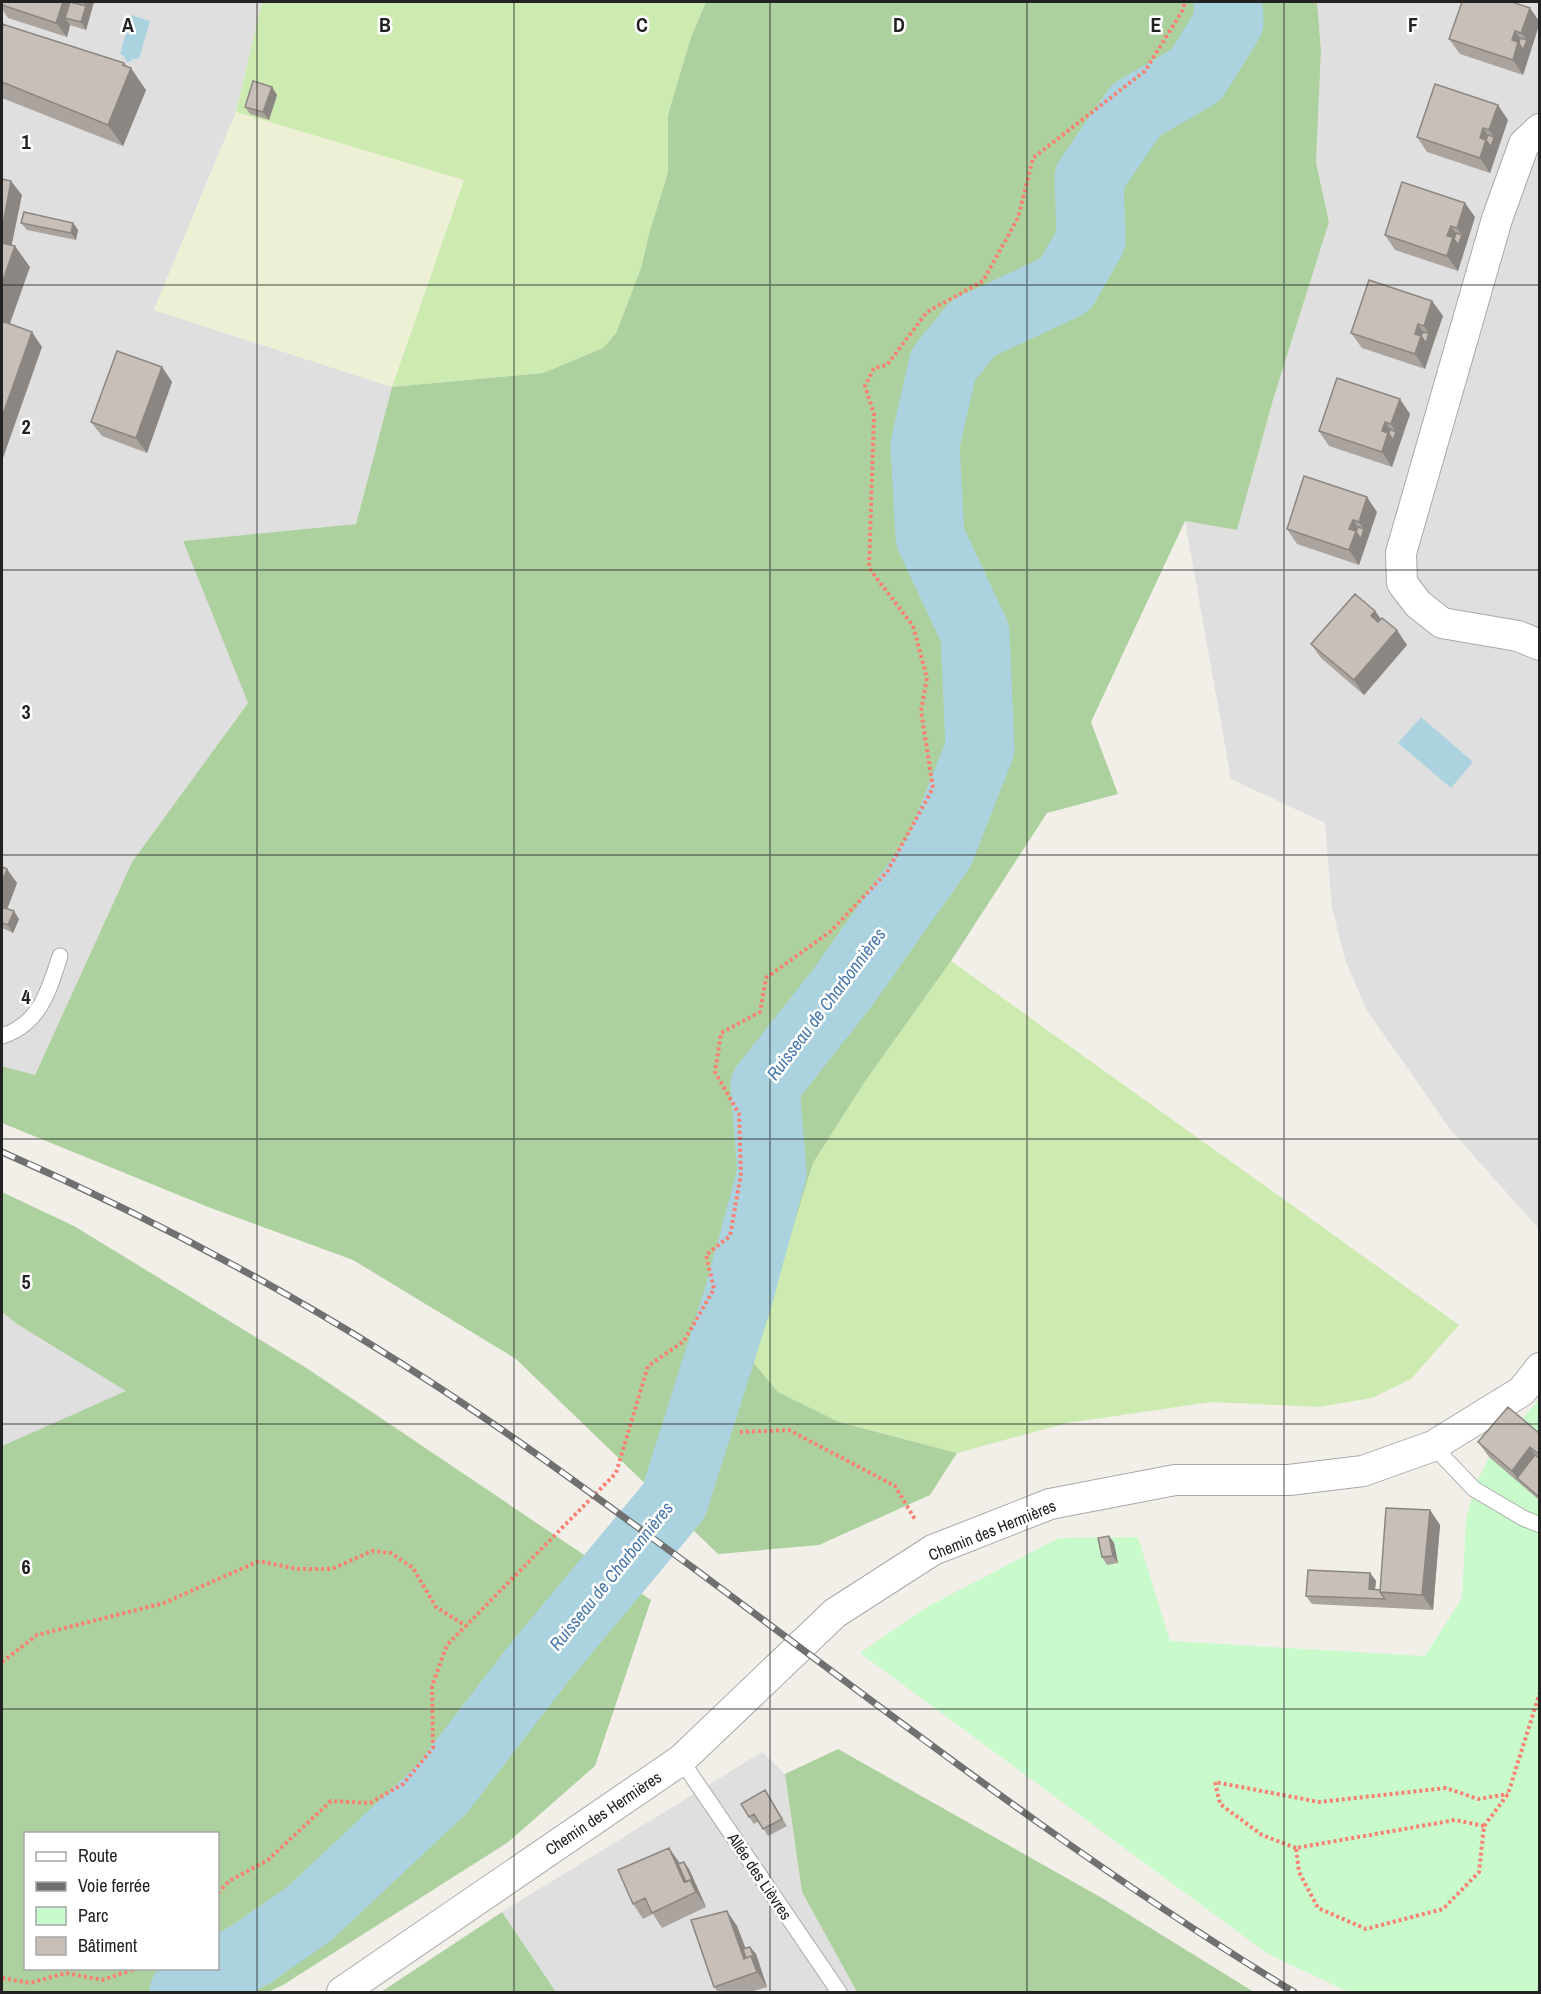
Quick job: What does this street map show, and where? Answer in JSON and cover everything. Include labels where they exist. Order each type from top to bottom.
[{"type":"street","points":[[1539,129],[1524,144],[1497,219],[1401,553],[1402,583],[1418,604],[1442,623],[1518,636],[1539,645]]},
{"type":"street","name":"Chemin des Hermières","points":[[342,1992],[681,1760],[835,1613],[933,1550],[1050,1504],[1175,1480],[1289,1480],[1363,1471],[1434,1446],[1522,1391],[1539,1368]]},
{"type":"lane","points":[[2,1036],[13,1032],[39,1010],[48,994],[60,956]]},
{"type":"lane","points":[[1434,1446],[1474,1489],[1539,1525]]},
{"type":"lane","name":"Allée des Lièvres","points":[[681,1760],[839,1992]]},
{"type":"path","points":[[219,1892],[229,1881],[268,1860],[331,1801],[370,1803],[403,1784],[433,1748],[432,1686],[447,1645],[616,1473],[648,1366],[684,1341],[714,1289],[706,1255],[730,1236],[741,1174],[739,1114],[715,1072],[721,1033],[760,1012],[766,978],[831,931],[886,872],[933,788],[921,711],[927,678],[913,626],[869,568],[874,414],[866,386],[874,368],[887,365],[927,312],[983,282],[1018,218],[1033,158],[1145,71],[1184,8],[1184,2]]},
{"type":"path","points":[[740,1432],[789,1430],[895,1486],[933,1550]]},
{"type":"path","points":[[2,1662],[37,1635],[164,1603],[259,1561],[297,1569],[332,1569],[372,1551],[391,1553],[413,1568],[436,1607],[466,1626]]},
{"type":"path","points":[[1296,1848],[1299,1872],[1318,1908],[1366,1929],[1443,1909],[1479,1872],[1484,1826],[1508,1794],[1539,1692]]},
{"type":"path","points":[[1484,1826],[1455,1820],[1296,1848],[1262,1835],[1220,1804],[1215,1782],[1319,1802],[1446,1788],[1478,1799],[1508,1794]]},
{"type":"path","points":[[2,1978],[30,1983],[66,1973],[102,1980],[132,1970]]},
{"type":"shaded area","points":[[2,2],[262,2],[236,112],[154,310],[392,387],[356,524],[183,541],[248,703],[132,862],[35,1075],[2,1066]]},
{"type":"shaded area","points":[[1317,2],[1539,2],[1539,1229],[1450,1129],[1366,1009],[1345,959],[1332,908],[1325,823],[1231,779],[1185,521],[1237,530],[1273,400],[1329,222],[1316,162],[1321,50]]},
{"type":"shaded area","points":[[2,1312],[17,1324],[127,1391],[2,1446]]},
{"type":"shaded area","points":[[762,1752],[785,1774],[802,1892],[857,1992],[556,1992],[502,1912]]},
{"type":"green space","points":[[262,2],[706,2],[691,37],[668,115],[668,172],[641,268],[616,333],[603,348],[543,373],[392,387],[464,180],[236,112]]},
{"type":"green space","points":[[706,2],[1317,2],[1321,50],[1316,162],[1329,222],[1273,400],[1237,530],[1185,521],[1091,722],[1118,794],[1047,813],[951,961],[866,1080],[813,1163],[752,1361],[778,1392],[839,1422],[957,1453],[930,1495],[819,1545],[718,1554],[516,1359],[353,1260],[208,1207],[2,1123],[2,1066],[35,1075],[132,862],[248,703],[183,541],[356,524],[392,387],[543,373],[603,348],[616,333],[641,268],[668,172],[668,115],[691,37]]},
{"type":"green space","points":[[236,112],[464,179],[392,387],[154,310]]},
{"type":"green space","points":[[951,961],[1459,1325],[1411,1379],[1372,1398],[1319,1407],[1211,1402],[1067,1423],[957,1453],[839,1422],[778,1392],[752,1361],[813,1163],[866,1080]]},
{"type":"green space","points":[[2,1192],[74,1226],[308,1369],[651,1600],[595,1766],[507,1843],[283,1985],[268,1992],[2,1992],[2,1446],[126,1391],[17,1324],[2,1312]]},
{"type":"green space","points":[[1539,1399],[1539,1992],[1349,1992],[1268,1954],[860,1653],[927,1607],[1059,1538],[1138,1537],[1170,1641],[1425,1656],[1462,1598],[1466,1519],[1474,1489],[1487,1461]]},
{"type":"green space","points":[[838,1749],[1102,1898],[1254,1992],[857,1992],[802,1892],[785,1774]]},
{"type":"green space","points":[[502,1912],[556,1992],[381,1992]]},
{"type":"water","points":[[131,15],[150,21],[139,59],[127,62],[120,54]]},
{"type":"water","points":[[1421,717],[1473,762],[1451,788],[1398,743]]},
{"type":"building","points":[[2,2],[63,2],[56,23],[2,5]]},
{"type":"building","points":[[70,2],[86,6],[81,22],[65,18]]},
{"type":"building","points":[[1462,2],[1512,2],[1530,8],[1521,33],[1515,31],[1512,40],[1518,42],[1513,60],[1449,39]]},
{"type":"building","points":[[2,24],[124,63],[123,65],[131,68],[108,125],[2,82]]},
{"type":"building","points":[[1520,38],[1527,40],[1523,50],[1519,43]]},
{"type":"building","points":[[253,81],[272,87],[263,112],[245,107]]},
{"type":"building","points":[[1435,84],[1498,105],[1489,130],[1483,128],[1480,138],[1486,140],[1480,158],[1417,137]]},
{"type":"building","points":[[1488,135],[1494,137],[1491,147],[1486,140]]},
{"type":"building","points":[[2,179],[11,181],[2,230]]},
{"type":"building","points":[[1402,182],[1465,203],[1457,228],[1451,226],[1447,236],[1453,237],[1447,256],[1385,235]]},
{"type":"building","points":[[24,212],[73,223],[71,233],[21,223]]},
{"type":"building","points":[[1456,233],[1462,235],[1458,245],[1454,239]]},
{"type":"building","points":[[2,243],[15,246],[2,283]]},
{"type":"building","points":[[1369,280],[1432,301],[1424,326],[1418,324],[1415,334],[1421,336],[1415,354],[1351,333]]},
{"type":"building","points":[[2,321],[32,332],[2,417]]},
{"type":"building","points":[[1423,332],[1429,333],[1426,343],[1421,336]]},
{"type":"building","points":[[117,351],[162,367],[136,438],[91,422]]},
{"type":"building","points":[[1337,378],[1400,399],[1391,424],[1385,422],[1382,431],[1388,433],[1382,452],[1319,431]]},
{"type":"building","points":[[1390,429],[1396,432],[1393,440],[1389,434]]},
{"type":"building","points":[[1304,476],[1367,497],[1359,522],[1353,520],[1349,529],[1356,531],[1349,550],[1287,529]]},
{"type":"building","points":[[1358,527],[1364,529],[1361,539],[1356,532]]},
{"type":"building","points":[[1355,594],[1375,611],[1371,616],[1378,622],[1382,618],[1397,630],[1354,680],[1311,644]]},
{"type":"building","points":[[2,867],[7,869],[2,882]]},
{"type":"building","points":[[2,907],[14,911],[8,925],[2,923]]},
{"type":"building","points":[[1508,1407],[1539,1433],[1539,1454],[1530,1447],[1512,1471],[1478,1442]]},
{"type":"building","points":[[1535,1455],[1539,1458],[1539,1497],[1517,1478]]},
{"type":"building","points":[[1386,1508],[1430,1510],[1422,1595],[1380,1592]]},
{"type":"building","points":[[1109,1536],[1113,1556],[1102,1557],[1098,1538]]},
{"type":"building","points":[[1308,1570],[1370,1573],[1369,1589],[1380,1590],[1385,1599],[1306,1596]]},
{"type":"building","points":[[765,1790],[782,1819],[763,1829],[754,1814],[749,1817],[741,1804]]},
{"type":"building","points":[[669,1848],[684,1882],[690,1880],[696,1892],[652,1913],[645,1898],[633,1904],[618,1870]]},
{"type":"building","points":[[684,1862],[695,1887],[690,1880],[686,1882],[678,1864]]},
{"type":"building","points":[[727,1911],[744,1959],[751,1956],[757,1972],[714,1987],[691,1920]]},
{"type":"building","points":[[750,1947],[756,1964],[751,1956],[746,1958],[743,1949]]},
{"type":"waterway","name":"Ruisseau de Charbonnières","points":[[184,1992],[253,1953],[310,1913],[442,1789],[539,1663],[674,1501],[738,1298],[772,1173],[765,1086],[843,987],[940,850],[980,748],[975,633],[930,537],[925,445],[943,365],[973,328],[1065,285],[1091,240],[1089,178],[1136,110],[1196,75],[1229,22],[1228,2]]},
{"type":"railway","points":[[2,1152],[100,1197],[197,1246],[293,1298],[425,1379],[579,1485],[1063,1840],[1139,1893],[1294,1992]]}]
